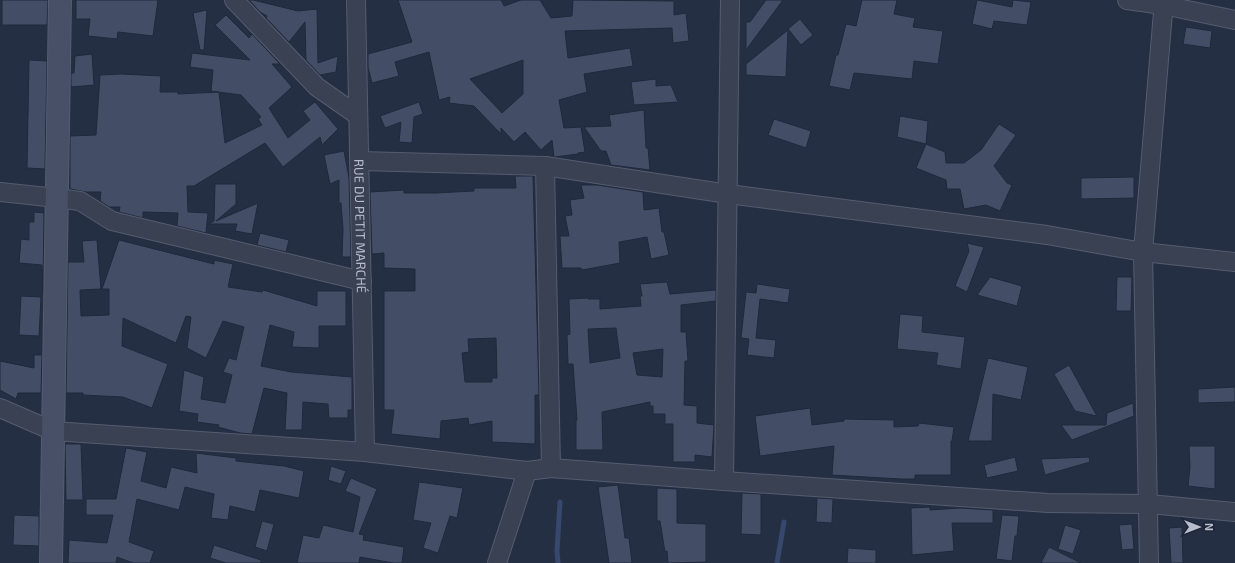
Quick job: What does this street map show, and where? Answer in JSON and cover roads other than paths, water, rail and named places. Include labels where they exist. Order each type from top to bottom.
[{"type":"main road","points":[[50,563],[60,0]]},
{"type":"street","points":[[234,0],[317,87],[357,115]]},
{"type":"street","name":"RUE DU PETIT MARCHÉ","points":[[356,0],[357,115],[360,161],[365,452]]},
{"type":"street","points":[[724,481],[730,0]]},
{"type":"street","points":[[1127,0],[1164,3],[1235,20]]},
{"type":"street","points":[[1149,563],[1143,252],[1164,3]]},
{"type":"street","points":[[360,161],[545,166],[728,194],[1047,234],[1143,252],[1235,262]]},
{"type":"street","points":[[545,166],[551,468]]},
{"type":"street","points":[[0,192],[80,201],[112,221],[362,281]]},
{"type":"street","points":[[0,408],[53,431],[365,452],[527,470],[551,468],[1048,503],[1149,504],[1235,512]]},
{"type":"street","points":[[497,563],[527,470]]},
{"type":"waterway","points":[[558,563],[557,551],[560,502]]},
{"type":"waterway","points":[[777,563],[784,522]]}]
